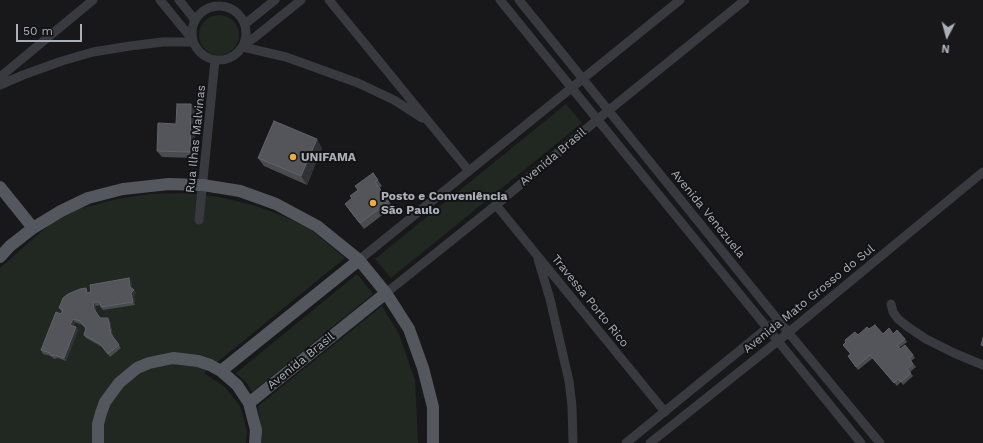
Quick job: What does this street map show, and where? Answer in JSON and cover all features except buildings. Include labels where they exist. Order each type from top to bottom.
[{"type":"main road","points":[[1,252],[33,228],[61,211],[88,198],[123,189],[169,184],[204,185],[240,191],[276,204],[318,226],[359,260],[386,293],[409,329],[423,368],[433,407],[433,443]]},
{"type":"main road","points":[[0,188],[33,228]]},
{"type":"main road","points":[[221,371],[359,260]]},
{"type":"main road","name":"Avenida Brasil","points":[[249,404],[386,293]]},
{"type":"main road","points":[[98,443],[98,424],[105,402],[118,383],[137,368],[149,363],[173,358],[198,361],[210,365],[221,371],[237,385],[249,404],[256,430],[255,443]]},
{"type":"street","points":[[0,76],[93,0]]},
{"type":"street","points":[[160,0],[193,41],[198,51],[205,57],[216,60],[232,58],[244,45],[301,0]]},
{"type":"street","points":[[179,0],[195,20]]},
{"type":"street","points":[[245,24],[275,0]]},
{"type":"street","points":[[329,0],[469,171]]},
{"type":"street","points":[[500,0],[768,328],[858,442],[870,430]]},
{"type":"street","name":"Avenida Venezuela","points":[[519,0],[778,320],[880,443]]},
{"type":"street","points":[[359,260],[680,0]]},
{"type":"street","name":"Avenida Brasil","points":[[386,293],[496,205],[598,119],[744,0]]},
{"type":"street","points":[[193,41],[191,33],[195,20],[198,16],[204,10],[220,6],[236,11],[243,20],[247,30],[244,45]]},
{"type":"street","points":[[0,86],[23,75],[55,63],[93,52],[163,42],[193,41]]},
{"type":"street","points":[[244,45],[286,56],[358,83],[394,100],[428,122]]},
{"type":"street","name":"Rua Ilhas Malvinas","points":[[199,220],[204,185],[216,60]]},
{"type":"street","name":"Avenida Mato Grosso do Sul","points":[[650,443],[778,341],[983,172]]},
{"type":"street","name":"Travessa Porto Rico","points":[[496,205],[665,412]]},
{"type":"street","points":[[536,254],[550,299],[569,382],[572,406],[573,443]]},
{"type":"street","points":[[891,304],[893,312],[898,319],[926,339],[947,350],[983,365]]},
{"type":"street","name":"Avenida Mato Grosso do Sul","points":[[626,443],[778,320]]},
{"type":"shaded area","points":[[215,15],[223,15],[230,18],[236,24],[239,35],[236,46],[230,52],[223,55],[215,55],[208,52],[202,46],[199,39],[199,31],[202,24],[208,18]]},
{"type":"shaded area","points":[[566,104],[582,123],[391,278],[375,259]]},
{"type":"shaded area","points":[[190,193],[219,197],[253,205],[281,215],[309,228],[345,258],[204,373],[225,387],[240,406],[247,430],[246,443],[0,443],[0,268],[50,224],[78,209],[117,199],[149,194]]},
{"type":"shaded area","points":[[357,274],[373,294],[252,392],[246,382],[236,373]]},
{"type":"shaded area","points":[[382,306],[399,334],[415,380],[418,443],[261,443],[261,428],[258,406]]},
{"type":"place","name":"UNIFAMA","points":[[293,157]]},
{"type":"place","name":"Posto e Conveniência São Paulo","points":[[373,203]]}]
